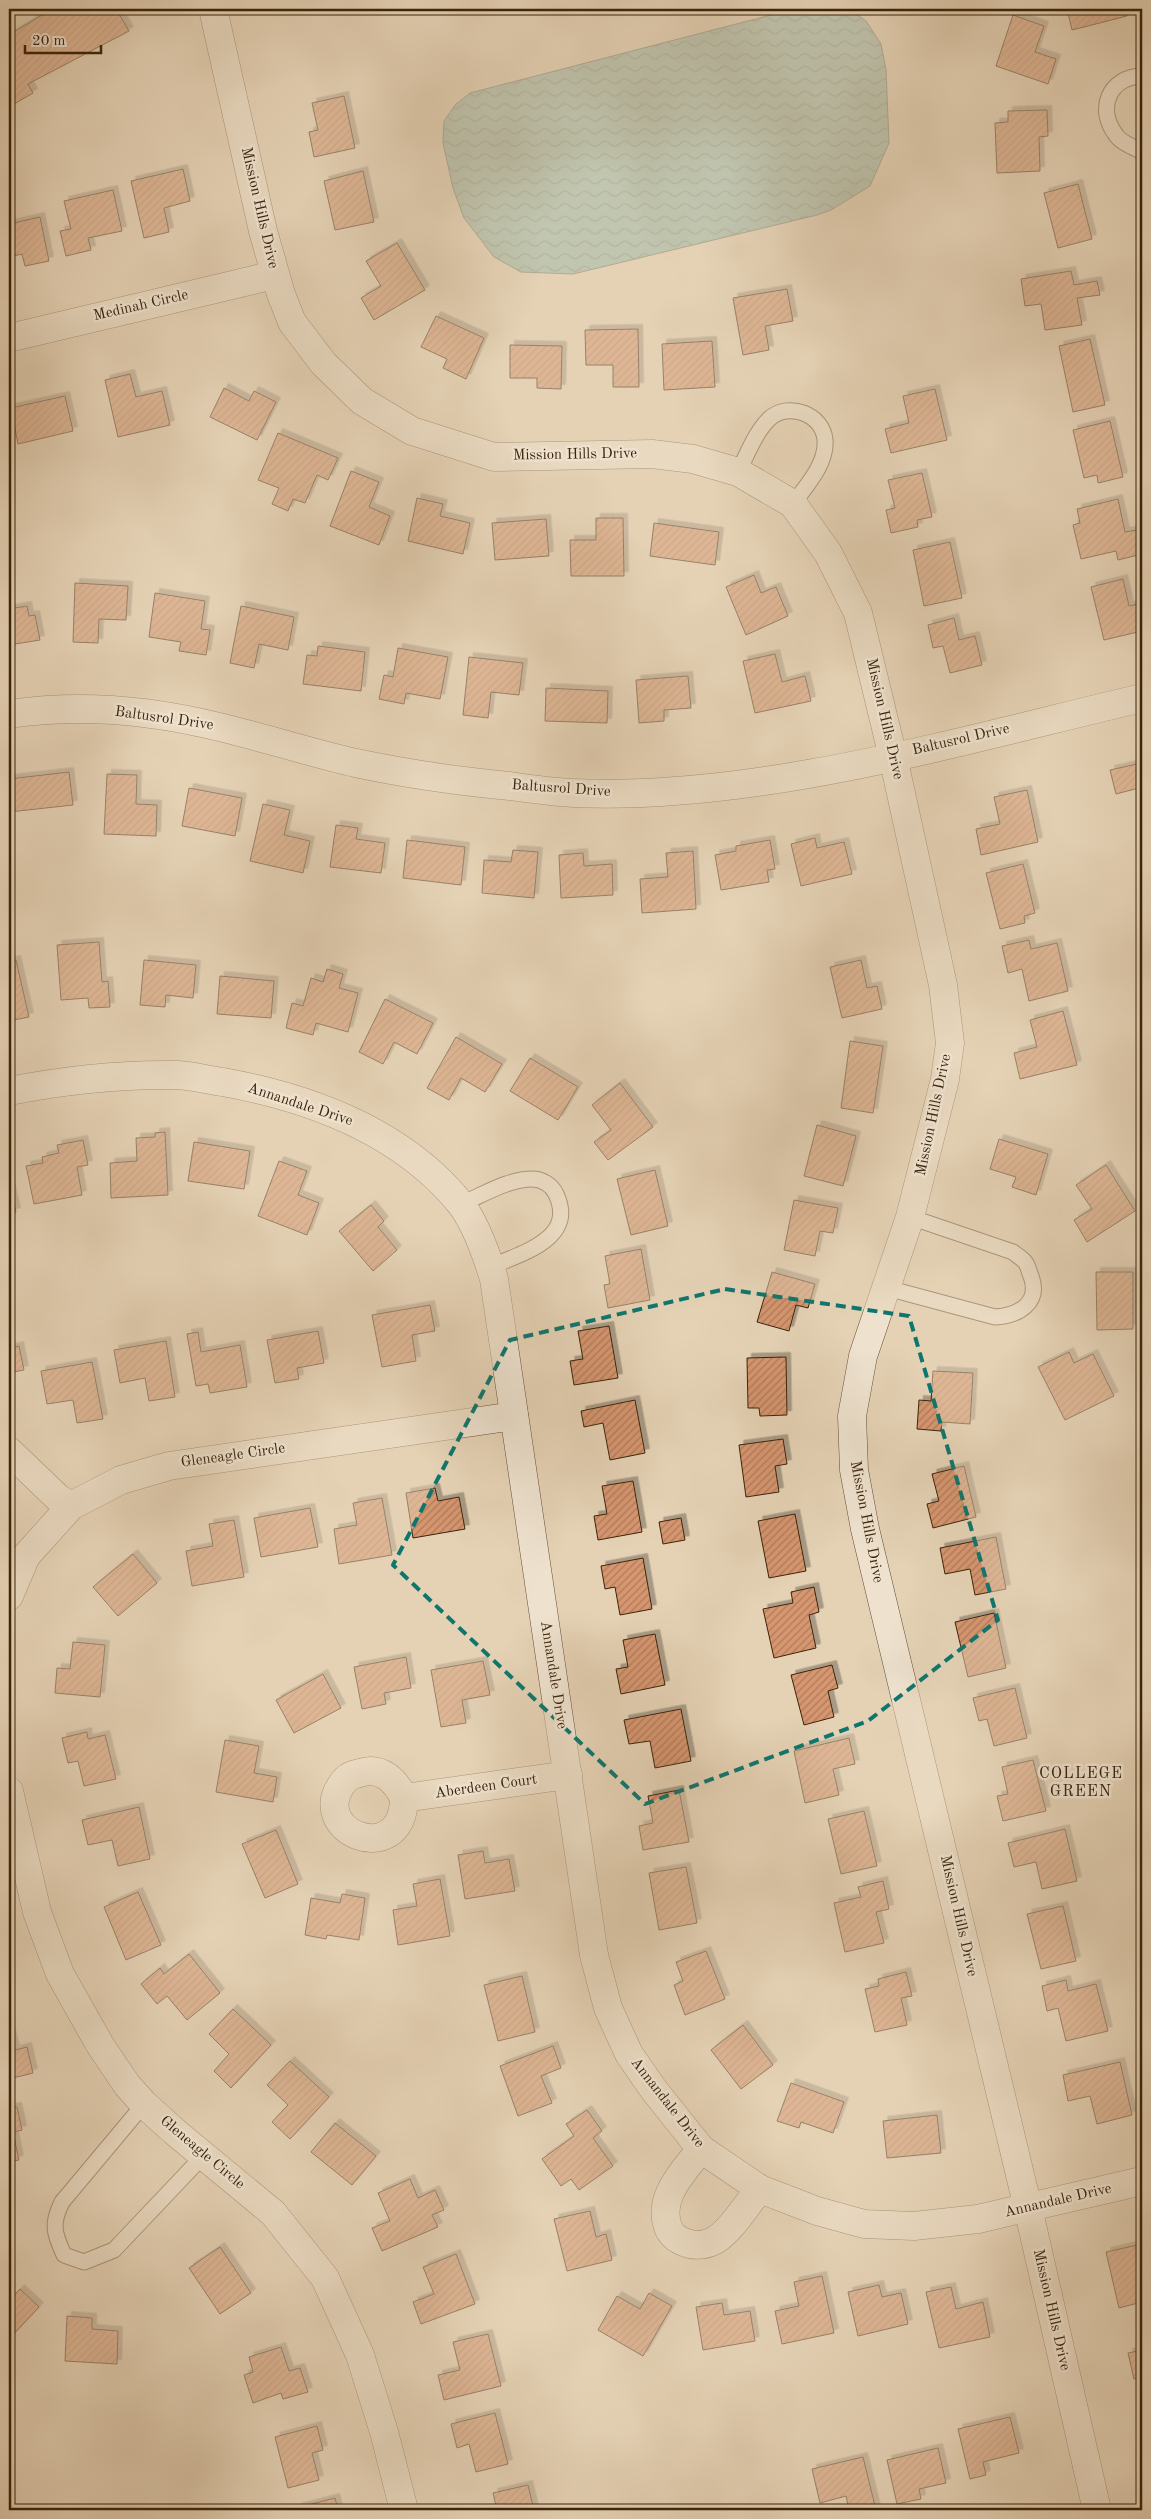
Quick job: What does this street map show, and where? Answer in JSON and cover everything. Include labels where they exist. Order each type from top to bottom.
[{"type":"street","name":"Mission Hills Drive","points":[[213,9],[274,275],[292,322],[323,363],[362,401],[412,432],[494,457],[652,454],[693,459],[738,472],[793,504],[828,552],[858,613],[893,757],[943,984],[950,1043],[945,1079],[910,1217],[888,1288],[863,1356],[852,1416],[854,1470],[865,1528],[1028,2208],[1096,2510]]},
{"type":"street","name":"Medinah Circle","points":[[9,338],[274,275]]},
{"type":"street","name":"Baltusrol Drive","points":[[9,714],[87,708],[173,718],[213,726],[354,762],[421,775],[572,793],[642,793],[718,786],[796,775],[893,757],[1142,698]]},
{"type":"street","name":"Annandale Drive","points":[[9,1091],[104,1076],[180,1075],[260,1089],[349,1118],[419,1161],[461,1204],[490,1267],[594,1954],[608,2008],[629,2054],[654,2090],[701,2149],[760,2189],[817,2211],[864,2224],[914,2226],[947,2224],[1028,2208],[1142,2181]]},
{"type":"street","name":"Gleneagle Circle","points":[[9,1596],[18,1549],[71,1506],[121,1480],[169,1466],[514,1416]]},
{"type":"street","points":[[9,1452],[58,1498],[71,1506]]},
{"type":"street","name":"Aberdeen Court","points":[[404,1798],[568,1774]]},
{"type":"street","name":"Gleneagle Circle","points":[[9,1791],[37,1912],[60,1974],[100,2045],[127,2085],[144,2104],[273,2213],[325,2278],[360,2355],[384,2432],[404,2510]]},
{"type":"street","points":[[701,2149],[672,2190],[664,2207],[670,2233],[677,2239],[697,2245],[709,2243],[718,2238],[760,2189]]},
{"type":"lane","points":[[1142,76],[1121,80],[1111,90],[1107,114],[1110,127],[1117,137],[1142,152]]},
{"type":"lane","points":[[738,472],[761,429],[771,417],[796,410],[810,415],[820,425],[825,440],[822,458],[818,469],[793,504]]},
{"type":"lane","points":[[461,1204],[501,1186],[534,1178],[546,1182],[558,1196],[562,1216],[554,1234],[533,1248],[490,1267]]},
{"type":"lane","points":[[888,1288],[995,1317],[1010,1317],[1024,1309],[1033,1295],[1033,1281],[1026,1262],[1013,1252],[910,1217]]},
{"type":"lane","points":[[144,2104],[62,2202],[54,2218],[56,2239],[64,2255],[84,2262],[114,2250],[204,2155]]},
{"type":"highlighted area","points":[[725,1289],[909,1316],[998,1620],[868,1721],[645,1804],[393,1565],[510,1340]]},
{"type":"water","points":[[794,9],[849,9],[866,21],[881,44],[886,70],[889,143],[870,186],[831,210],[817,215],[573,274],[521,272],[494,257],[464,218],[453,188],[443,143],[444,121],[456,104],[470,93]]},
{"type":"building","points":[[52,9],[116,9],[129,31],[28,84],[33,93],[9,107],[9,35]]},
{"type":"building","points":[[1067,9],[1125,9],[1127,16],[1072,30]]},
{"type":"building","points":[[1013,15],[1044,26],[1035,52],[1056,59],[1048,84],[996,66]]},
{"type":"building","points":[[344,96],[355,148],[314,157],[309,132],[318,130],[312,103]]},
{"type":"building","points":[[1047,110],[1048,136],[1039,137],[1040,171],[997,173],[995,123],[1008,122],[1008,111]]},
{"type":"building","points":[[183,169],[190,201],[164,208],[169,232],[144,238],[131,181]]},
{"type":"building","points":[[363,171],[374,222],[335,230],[324,181]]},
{"type":"building","points":[[1078,184],[1092,239],[1058,248],[1044,193]]},
{"type":"building","points":[[113,190],[122,231],[88,238],[91,250],[66,256],[60,231],[71,229],[64,201]]},
{"type":"building","points":[[40,217],[49,261],[25,266],[22,254],[9,257],[9,224]]},
{"type":"building","points":[[397,243],[425,290],[374,320],[361,298],[381,286],[366,261]]},
{"type":"building","points":[[1071,271],[1074,285],[1097,281],[1100,295],[1077,298],[1082,325],[1045,330],[1041,304],[1025,306],[1021,279]]},
{"type":"building","points":[[787,289],[793,321],[765,326],[769,350],[743,355],[733,298]]},
{"type":"building","points":[[436,316],[484,338],[466,379],[443,368],[447,359],[421,347]]},
{"type":"building","points":[[638,329],[639,387],[613,387],[613,365],[586,365],[585,330]]},
{"type":"building","points":[[1090,339],[1105,405],[1073,412],[1059,346]]},
{"type":"building","points":[[712,341],[715,387],[664,390],[662,344]]},
{"type":"building","points":[[510,345],[562,346],[561,389],[537,388],[537,378],[510,378]]},
{"type":"building","points":[[130,374],[136,397],[162,391],[170,425],[118,437],[105,380]]},
{"type":"building","points":[[224,388],[249,401],[254,391],[276,402],[257,440],[210,417]]},
{"type":"building","points":[[935,389],[947,440],[891,453],[885,429],[909,423],[903,396]]},
{"type":"building","points":[[65,396],[73,431],[18,444],[11,408]]},
{"type":"building","points":[[1110,421],[1123,477],[1098,483],[1097,475],[1084,478],[1073,430]]},
{"type":"building","points":[[278,433],[338,458],[328,480],[317,475],[305,503],[293,499],[288,511],[272,504],[279,488],[258,480]]},
{"type":"building","points":[[351,471],[379,482],[369,507],[390,516],[379,545],[330,526]]},
{"type":"building","points":[[922,473],[932,517],[917,520],[918,527],[891,533],[886,510],[895,508],[888,480]]},
{"type":"building","points":[[417,498],[443,504],[440,516],[470,523],[463,554],[408,541]]},
{"type":"building","points":[[1118,499],[1125,532],[1137,530],[1142,554],[1118,560],[1116,551],[1081,559],[1073,525],[1080,523],[1077,509]]},
{"type":"building","points":[[596,518],[623,518],[624,576],[571,576],[570,540],[596,540]]},
{"type":"building","points":[[546,519],[549,556],[495,560],[492,523]]},
{"type":"building","points":[[654,523],[719,532],[715,565],[650,556]]},
{"type":"building","points":[[950,542],[962,598],[924,606],[913,550]]},
{"type":"building","points":[[754,575],[761,593],[776,587],[788,616],[746,635],[726,587]]},
{"type":"building","points":[[1123,579],[1129,606],[1142,603],[1142,631],[1104,640],[1091,587]]},
{"type":"building","points":[[75,583],[128,586],[126,620],[99,619],[98,643],[73,642]]},
{"type":"building","points":[[155,593],[205,601],[201,629],[210,630],[206,655],[179,651],[181,642],[149,637]]},
{"type":"building","points":[[27,606],[29,616],[35,615],[40,640],[9,645],[9,609]]},
{"type":"building","points":[[241,606],[294,617],[288,650],[259,644],[254,668],[230,663]]},
{"type":"building","points":[[954,618],[959,640],[975,636],[982,665],[950,673],[943,646],[933,648],[928,625]]},
{"type":"building","points":[[318,646],[365,652],[361,691],[303,684],[307,655],[317,656]]},
{"type":"building","points":[[398,648],[448,657],[440,699],[406,693],[404,704],[379,699],[384,675],[393,677]]},
{"type":"building","points":[[775,654],[782,682],[805,676],[811,701],[755,713],[743,661]]},
{"type":"building","points":[[469,657],[523,663],[519,695],[491,692],[488,718],[463,715]]},
{"type":"building","points":[[688,676],[691,708],[664,710],[664,721],[639,723],[636,680]]},
{"type":"building","points":[[546,688],[608,691],[607,723],[545,721]]},
{"type":"building","points":[[1142,763],[1142,802],[1139,788],[1116,794],[1110,770]]},
{"type":"building","points":[[69,772],[73,805],[9,812],[9,779]]},
{"type":"building","points":[[107,774],[137,775],[136,804],[157,805],[156,836],[104,834]]},
{"type":"building","points":[[189,788],[242,798],[235,836],[182,826]]},
{"type":"building","points":[[1027,790],[1038,842],[981,855],[976,829],[1000,824],[994,797]]},
{"type":"building","points":[[263,804],[290,810],[284,835],[310,841],[303,873],[250,861]]},
{"type":"building","points":[[336,825],[358,828],[356,839],[385,843],[381,873],[330,867]]},
{"type":"building","points":[[815,838],[817,848],[844,842],[852,874],[801,886],[791,844]]},
{"type":"building","points":[[407,840],[465,847],[461,885],[403,878]]},
{"type":"building","points":[[770,840],[775,869],[767,870],[769,882],[721,890],[715,855],[736,851],[736,846]]},
{"type":"building","points":[[513,850],[538,852],[534,898],[482,893],[484,860],[511,862]]},
{"type":"building","points":[[693,851],[696,909],[642,913],[640,879],[668,877],[666,853]]},
{"type":"building","points":[[583,853],[584,866],[612,864],[613,895],[561,898],[559,855]]},
{"type":"building","points":[[1023,864],[1035,913],[1024,916],[1025,923],[1000,929],[986,873]]},
{"type":"building","points":[[1029,940],[1031,949],[1057,943],[1068,991],[1029,1001],[1022,969],[1008,973],[1002,946]]},
{"type":"building","points":[[99,942],[102,982],[108,981],[110,1007],[89,1008],[88,998],[61,1000],[57,945]]},
{"type":"building","points":[[16,960],[29,1017],[9,1021],[9,962]]},
{"type":"building","points":[[144,960],[196,965],[193,998],[166,995],[165,1007],[140,1005]]},
{"type":"building","points":[[861,960],[867,988],[877,986],[882,1009],[842,1018],[830,967]]},
{"type":"building","points":[[327,969],[343,974],[339,988],[358,993],[348,1032],[316,1023],[313,1035],[286,1028],[292,1003],[303,1006],[311,978],[323,982]]},
{"type":"building","points":[[220,976],[274,981],[271,1018],[217,1014]]},
{"type":"building","points":[[385,999],[433,1023],[417,1054],[394,1042],[383,1064],[359,1052]]},
{"type":"building","points":[[1063,1011],[1077,1065],[1020,1079],[1014,1053],[1037,1047],[1030,1020]]},
{"type":"building","points":[[456,1037],[502,1064],[485,1092],[461,1078],[449,1100],[427,1088]]},
{"type":"building","points":[[850,1041],[883,1046],[873,1113],[841,1108]]},
{"type":"building","points":[[530,1058],[578,1087],[558,1120],[510,1091]]},
{"type":"building","points":[[620,1083],[653,1127],[608,1160],[594,1142],[611,1130],[592,1105]]},
{"type":"building","points":[[817,1125],[856,1136],[843,1186],[804,1176]]},
{"type":"building","points":[[165,1132],[168,1195],[111,1198],[110,1163],[137,1161],[136,1138],[155,1137],[155,1133]]},
{"type":"building","points":[[999,1139],[1048,1154],[1036,1195],[1012,1187],[1016,1177],[990,1169]]},
{"type":"building","points":[[83,1140],[88,1165],[77,1167],[82,1195],[34,1204],[26,1166],[43,1163],[42,1157],[59,1153],[57,1145]]},
{"type":"building","points":[[194,1142],[250,1151],[244,1189],[188,1181]]},
{"type":"building","points":[[279,1161],[307,1171],[298,1195],[319,1203],[307,1235],[258,1216]]},
{"type":"building","points":[[1106,1165],[1135,1211],[1087,1242],[1074,1220],[1092,1209],[1076,1185]]},
{"type":"building","points":[[655,1170],[668,1226],[631,1235],[617,1179]]},
{"type":"building","points":[[9,1182],[16,1212],[9,1214]]},
{"type":"building","points":[[794,1200],[838,1208],[833,1233],[820,1231],[815,1256],[784,1250]]},
{"type":"building","points":[[371,1205],[384,1221],[378,1227],[397,1250],[373,1271],[339,1231]]},
{"type":"building","points":[[641,1249],[650,1300],[608,1308],[604,1285],[610,1284],[605,1256]]},
{"type":"building","points":[[772,1272],[815,1284],[808,1308],[796,1305],[789,1331],[757,1322]]},
{"type":"building","points":[[1096,1272],[1133,1272],[1133,1329],[1097,1330]]},
{"type":"building","points":[[430,1305],[435,1331],[412,1335],[416,1361],[382,1367],[372,1315]]},
{"type":"building","points":[[609,1326],[618,1378],[574,1385],[570,1361],[583,1359],[578,1331]]},
{"type":"building","points":[[318,1331],[324,1363],[297,1368],[299,1379],[275,1383],[267,1340]]},
{"type":"building","points":[[198,1332],[201,1352],[240,1345],[247,1387],[210,1393],[208,1384],[196,1386],[187,1334]]},
{"type":"building","points":[[9,1340],[10,1348],[19,1346],[24,1370],[9,1373]]},
{"type":"building","points":[[166,1341],[175,1397],[149,1401],[145,1378],[120,1383],[114,1350]]},
{"type":"building","points":[[1069,1352],[1074,1363],[1093,1354],[1114,1396],[1065,1420],[1038,1367]]},
{"type":"building","points":[[786,1357],[787,1415],[760,1416],[759,1408],[748,1408],[747,1358]]},
{"type":"building","points":[[92,1362],[103,1419],[77,1423],[73,1400],[47,1404],[41,1371]]},
{"type":"building","points":[[933,1371],[973,1373],[970,1424],[942,1422],[941,1431],[917,1429],[919,1400],[931,1401]]},
{"type":"building","points":[[635,1400],[645,1453],[610,1460],[603,1423],[584,1427],[581,1411]]},
{"type":"building","points":[[783,1439],[787,1464],[775,1466],[779,1492],[746,1497],[739,1445]]},
{"type":"building","points":[[964,1466],[976,1517],[933,1528],[927,1504],[939,1501],[932,1474]]},
{"type":"building","points":[[633,1481],[642,1532],[598,1540],[594,1516],[607,1514],[602,1486]]},
{"type":"building","points":[[435,1488],[438,1501],[459,1497],[465,1529],[413,1538],[406,1493]]},
{"type":"building","points":[[382,1498],[392,1555],[339,1564],[334,1529],[357,1525],[353,1503]]},
{"type":"building","points":[[310,1508],[318,1547],[261,1557],[254,1518]]},
{"type":"building","points":[[795,1514],[806,1571],[769,1578],[758,1521]]},
{"type":"building","points":[[681,1518],[685,1540],[663,1544],[659,1522]]},
{"type":"building","points":[[234,1520],[244,1577],[192,1586],[186,1551],[213,1546],[209,1524]]},
{"type":"building","points":[[996,1537],[1006,1589],[975,1595],[970,1569],[945,1574],[940,1548]]},
{"type":"building","points":[[133,1554],[157,1583],[118,1616],[93,1587]]},
{"type":"building","points":[[643,1558],[652,1609],[620,1615],[615,1587],[605,1589],[601,1566]]},
{"type":"building","points":[[814,1587],[819,1612],[809,1615],[816,1648],[774,1658],[763,1609],[793,1603],[791,1592]]},
{"type":"building","points":[[994,1613],[1006,1668],[968,1677],[955,1622]]},
{"type":"building","points":[[655,1634],[665,1685],[621,1694],[616,1669],[628,1667],[623,1640]]},
{"type":"building","points":[[73,1642],[105,1645],[100,1697],[55,1693],[57,1668],[70,1669]]},
{"type":"building","points":[[406,1657],[411,1688],[384,1693],[386,1704],[362,1709],[354,1667]]},
{"type":"building","points":[[483,1661],[490,1695],[462,1700],[466,1723],[441,1727],[431,1670]]},
{"type":"building","points":[[832,1665],[838,1688],[828,1691],[834,1717],[804,1725],[791,1675]]},
{"type":"building","points":[[323,1674],[341,1708],[294,1733],[276,1700]]},
{"type":"building","points":[[1015,1688],[1027,1738],[994,1746],[987,1719],[979,1721],[973,1698]]},
{"type":"building","points":[[681,1709],[691,1761],[655,1768],[650,1741],[629,1744],[624,1720]]},
{"type":"building","points":[[87,1732],[88,1739],[105,1735],[116,1779],[84,1786],[78,1761],[68,1763],[62,1738]]},
{"type":"building","points":[[849,1738],[855,1764],[833,1769],[839,1795],[805,1803],[794,1751]]},
{"type":"building","points":[[225,1740],[259,1746],[254,1773],[277,1777],[273,1802],[216,1792]]},
{"type":"building","points":[[1033,1760],[1046,1811],[1003,1821],[997,1796],[1008,1794],[1002,1767]]},
{"type":"building","points":[[679,1790],[689,1842],[643,1850],[639,1826],[653,1823],[648,1796]]},
{"type":"building","points":[[139,1807],[150,1859],[118,1866],[112,1840],[88,1845],[82,1820]]},
{"type":"building","points":[[864,1811],[877,1866],[841,1874],[828,1819]]},
{"type":"building","points":[[1065,1829],[1077,1881],[1042,1889],[1036,1862],[1014,1867],[1008,1843]]},
{"type":"building","points":[[276,1830],[298,1884],[265,1898],[242,1844]]},
{"type":"building","points":[[483,1851],[485,1863],[509,1859],[515,1891],[465,1899],[458,1855]]},
{"type":"building","points":[[686,1867],[697,1923],[659,1930],[649,1873]]},
{"type":"building","points":[[440,1879],[450,1936],[398,1945],[393,1910],[417,1906],[413,1884]]},
{"type":"building","points":[[883,1881],[889,1909],[876,1912],[884,1943],[845,1952],[834,1903],[861,1897],[858,1887]]},
{"type":"building","points":[[138,1892],[161,1945],[126,1960],[104,1907]]},
{"type":"building","points":[[342,1894],[365,1898],[359,1940],[327,1935],[326,1939],[305,1935],[311,1898],[340,1903]]},
{"type":"building","points":[[1063,1906],[1076,1961],[1041,1969],[1027,1914]]},
{"type":"building","points":[[706,1951],[725,1999],[685,2015],[674,1985],[683,1981],[676,1962]]},
{"type":"building","points":[[189,1954],[220,1993],[187,2020],[167,1996],[157,2004],[141,1984],[160,1968],[164,1974]]},
{"type":"building","points":[[906,1972],[912,1996],[901,1998],[907,2025],[875,2032],[865,1989],[879,1986],[878,1979]]},
{"type":"building","points":[[522,1976],[535,2032],[498,2041],[484,1985]]},
{"type":"building","points":[[1066,1980],[1068,1991],[1096,1984],[1108,2031],[1066,2041],[1058,2008],[1047,2011],[1042,1986]]},
{"type":"building","points":[[233,2009],[271,2045],[231,2088],[214,2071],[229,2054],[209,2034]]},
{"type":"building","points":[[743,2025],[773,2065],[741,2089],[711,2050]]},
{"type":"building","points":[[9,2027],[15,2050],[27,2047],[33,2073],[9,2079]]},
{"type":"building","points":[[553,2046],[561,2068],[541,2076],[552,2103],[518,2116],[500,2066]]},
{"type":"building","points":[[290,2061],[329,2097],[290,2139],[272,2122],[288,2105],[267,2085]]},
{"type":"building","points":[[1120,2062],[1132,2115],[1097,2124],[1090,2096],[1068,2101],[1063,2075]]},
{"type":"building","points":[[791,2083],[844,2102],[833,2133],[801,2122],[799,2128],[777,2121]]},
{"type":"building","points":[[17,2107],[22,2130],[13,2132],[19,2160],[9,2162],[9,2108]]},
{"type":"building","points":[[587,2110],[602,2131],[593,2138],[613,2166],[579,2190],[571,2179],[561,2186],[542,2159],[574,2136],[566,2124]]},
{"type":"building","points":[[937,2115],[941,2153],[887,2158],[883,2121]]},
{"type":"building","points":[[335,2123],[376,2156],[352,2185],[311,2152]]},
{"type":"building","points":[[410,2179],[418,2198],[435,2190],[444,2210],[432,2215],[438,2227],[382,2251],[372,2228],[390,2221],[378,2193]]},
{"type":"building","points":[[590,2211],[596,2237],[606,2234],[612,2260],[567,2271],[554,2219]]},
{"type":"building","points":[[1142,2244],[1142,2302],[1119,2308],[1106,2252]]},
{"type":"building","points":[[220,2247],[251,2293],[220,2314],[189,2268]]},
{"type":"building","points":[[456,2254],[475,2304],[421,2324],[413,2302],[434,2294],[423,2267]]},
{"type":"building","points":[[822,2276],[834,2333],[782,2344],[775,2311],[799,2306],[794,2282]]},
{"type":"building","points":[[879,2285],[882,2297],[901,2293],[908,2324],[858,2336],[848,2292]]},
{"type":"building","points":[[951,2287],[956,2309],[983,2302],[990,2337],[939,2348],[926,2292]]},
{"type":"building","points":[[20,2289],[39,2307],[9,2339],[9,2301]]},
{"type":"building","points":[[649,2293],[672,2306],[643,2356],[598,2330],[617,2296],[640,2309]]},
{"type":"building","points":[[722,2303],[724,2315],[750,2311],[755,2341],[703,2350],[696,2307]]},
{"type":"building","points":[[67,2316],[92,2318],[92,2329],[118,2331],[117,2364],[65,2361]]},
{"type":"building","points":[[488,2334],[501,2386],[444,2400],[438,2375],[460,2370],[453,2342]]},
{"type":"building","points":[[281,2347],[289,2371],[300,2368],[308,2392],[283,2399],[281,2393],[253,2403],[244,2375],[253,2372],[249,2357]]},
{"type":"building","points":[[1142,2350],[1142,2377],[1134,2379],[1128,2353]]},
{"type":"building","points":[[495,2413],[508,2464],[476,2472],[469,2444],[457,2448],[451,2424]]},
{"type":"building","points":[[1010,2417],[1019,2453],[983,2462],[986,2475],[970,2479],[958,2429]]},
{"type":"building","points":[[317,2426],[323,2450],[312,2453],[319,2480],[288,2488],[275,2437]]},
{"type":"building","points":[[938,2448],[946,2483],[919,2489],[921,2499],[897,2504],[887,2460]]},
{"type":"building","points":[[863,2457],[876,2510],[849,2510],[846,2496],[820,2503],[812,2469]]},
{"type":"building","points":[[528,2485],[534,2510],[497,2510],[493,2493]]},
{"type":"building","points":[[335,2498],[338,2510],[297,2510],[296,2508]]},
{"type":"district","name":"COLLEGE GREEN","points":[[1081,1783]]}]
